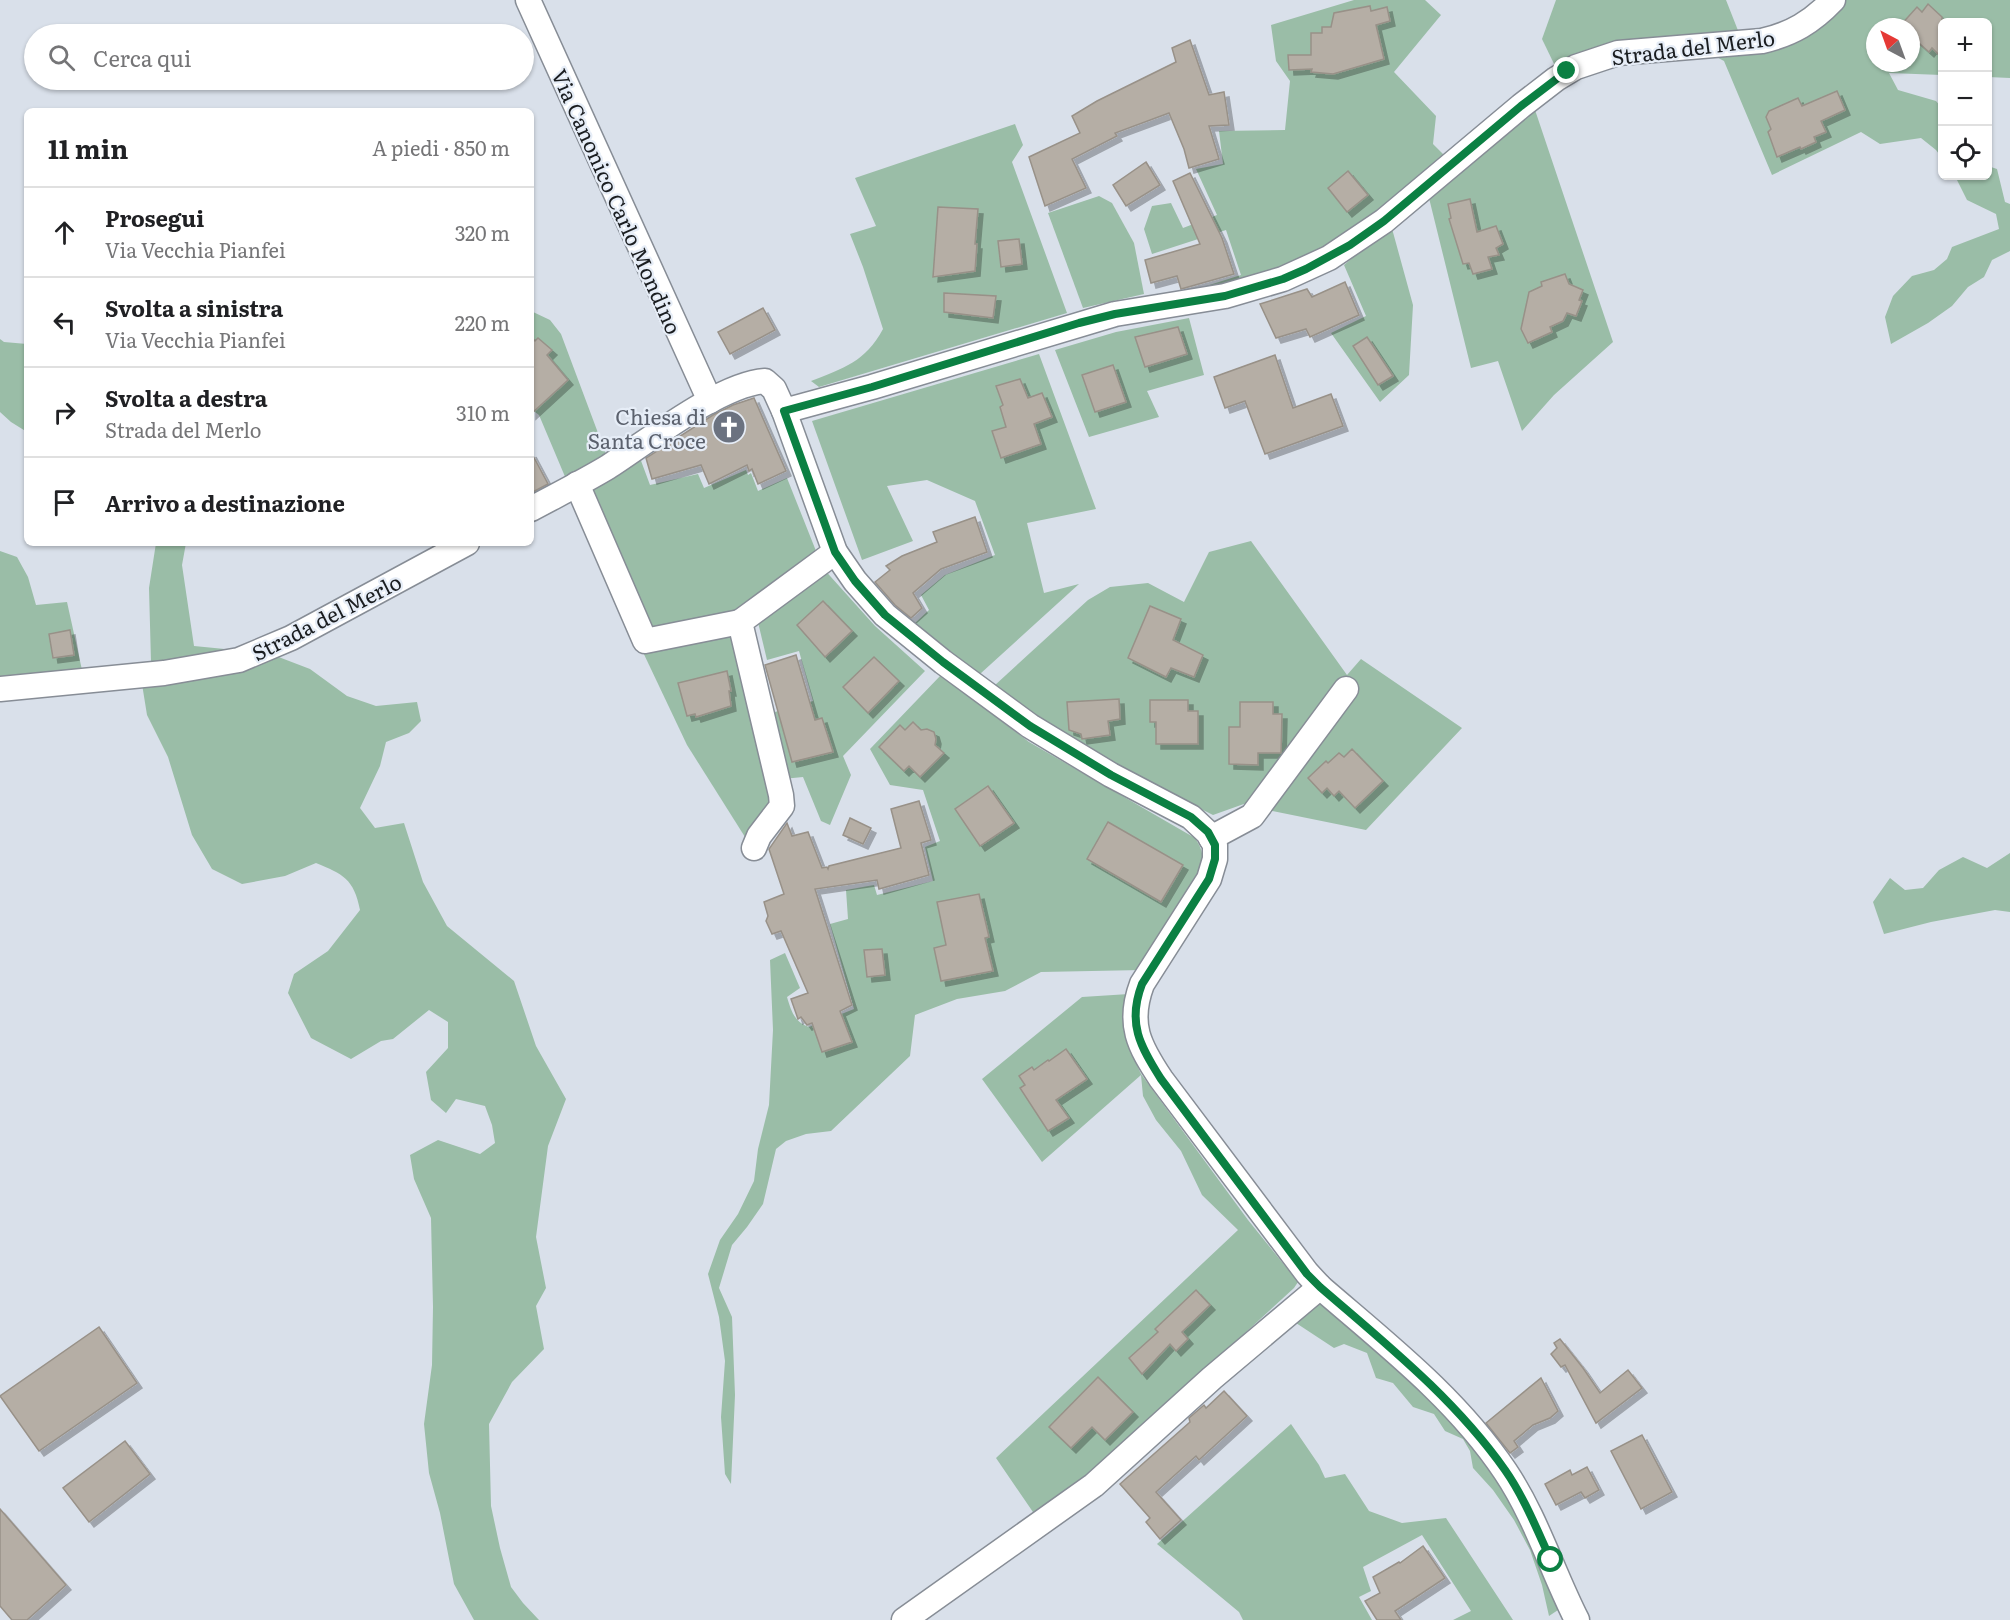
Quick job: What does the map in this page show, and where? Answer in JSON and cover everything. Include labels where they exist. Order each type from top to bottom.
[{"type":"street","name":"Via Canonico Carlo Mondino","points":[[528,0],[710,401]]},
{"type":"street","name":"Strada del Merlo","points":[[784,411],[872,387],[1106,316],[1225,296],[1283,279],[1329,258],[1384,221],[1521,106],[1576,67],[1618,53],[1762,41],[1782,36],[1799,29],[1815,18],[1833,0]]},
{"type":"street","points":[[534,507],[606,468],[710,401],[745,385],[765,381],[774,389],[784,411],[835,552],[855,581],[885,615],[1005,709],[1050,740],[1201,824],[1215,845],[1215,859],[1209,879],[1142,984],[1135,1007],[1137,1031],[1148,1058],[1161,1079],[1294,1258],[1320,1287],[1414,1368],[1461,1415],[1486,1445],[1506,1472],[1524,1504],[1574,1619]]},
{"type":"street","points":[[577,484],[645,641],[740,622],[835,552]]},
{"type":"street","name":"Strada del Merlo","points":[[0,689],[164,673],[239,660],[267,650],[302,633],[462,546]]},
{"type":"street","points":[[740,622],[782,806],[763,830],[754,848]]},
{"type":"street","points":[[1211,838],[1252,816],[1346,689]]},
{"type":"street","points":[[904,1620],[1094,1485],[1212,1378],[1320,1287]]},
{"type":"green space","points":[[1354,0],[1425,0],[1441,15],[1394,72],[1436,116],[1433,144],[1447,158],[1366,226],[1301,262],[1202,293],[1203,287],[1241,275],[1226,230],[1152,254],[1144,229],[1152,206],[1171,203],[1183,228],[1217,215],[1196,169],[1223,164],[1219,131],[1285,130],[1290,81],[1276,61],[1271,25]]},
{"type":"green space","points":[[1556,0],[1726,0],[1739,33],[1556,68],[1542,39]]},
{"type":"green space","points":[[1845,0],[2010,0],[2010,78],[1992,77],[1992,18],[1938,18],[1938,75],[1889,73],[1898,90],[1938,103],[1938,153],[1921,138],[1880,144],[1861,132],[1772,175],[1724,61],[1709,53],[1771,48],[1795,42],[1805,38],[1826,21]]},
{"type":"green space","points":[[1534,107],[1613,342],[1554,395],[1522,431],[1498,361],[1471,368],[1428,194]]},
{"type":"green space","points":[[1015,124],[1023,145],[1012,162],[1067,313],[819,387],[811,381],[844,368],[861,357],[883,329],[850,234],[876,226],[855,178]]},
{"type":"green space","points":[[1992,167],[1997,169],[2005,202],[2010,204],[2010,251],[1992,260],[1984,277],[1968,287],[1952,306],[1891,344],[1885,317],[1893,296],[1912,276],[1934,270],[1947,259],[1952,247],[1999,229],[1996,214],[1967,200],[1957,180],[1992,180]]},
{"type":"green space","points":[[1099,196],[1112,203],[1134,243],[1144,294],[1083,308],[1048,213]]},
{"type":"green space","points":[[1391,225],[1413,305],[1409,375],[1380,402],[1331,333],[1366,316],[1344,265]]},
{"type":"green space","points":[[534,312],[550,320],[561,334],[607,457],[566,479],[539,415],[534,411]]},
{"type":"green space","points":[[1189,318],[1204,375],[1147,391],[1159,417],[1089,437],[1055,350],[1116,332]]},
{"type":"green space","points":[[0,339],[4,342],[24,344],[24,430],[0,412]]},
{"type":"green space","points":[[1039,354],[1096,509],[1027,523],[1044,593],[1079,584],[980,674],[914,624],[929,610],[921,595],[945,575],[995,555],[975,501],[927,480],[887,486],[913,541],[862,560],[812,421]]},
{"type":"green space","points":[[640,458],[650,485],[698,474],[704,488],[746,470],[748,475],[751,473],[758,491],[787,478],[818,556],[736,616],[648,636],[586,492]]},
{"type":"green space","points":[[1251,541],[1347,675],[1361,659],[1462,728],[1366,830],[1263,809],[1353,687],[1348,676],[1255,800],[1213,815],[1123,770],[1036,719],[994,686],[1088,600],[1110,587],[1148,583],[1184,602],[1209,552]]},
{"type":"green space","points":[[156,546],[185,546],[182,565],[194,646],[245,651],[175,662],[151,662],[149,588]]},
{"type":"green space","points":[[0,551],[17,557],[28,577],[36,605],[67,602],[82,670],[0,680]]},
{"type":"green space","points":[[822,567],[875,626],[925,671],[843,756],[851,775],[830,825],[821,821],[803,777],[783,779],[768,714],[813,701],[799,651],[767,660],[757,618]]},
{"type":"green space","points":[[735,629],[774,797],[770,806],[745,837],[687,745],[641,648]]},
{"type":"green space","points":[[276,656],[310,669],[347,696],[376,706],[417,702],[421,721],[409,733],[386,742],[380,766],[360,808],[375,828],[404,823],[423,882],[447,926],[514,981],[536,1046],[566,1099],[548,1146],[536,1237],[546,1288],[536,1306],[544,1349],[512,1382],[489,1424],[491,1506],[500,1548],[511,1587],[539,1620],[474,1620],[454,1584],[440,1513],[429,1473],[424,1424],[432,1365],[431,1218],[414,1179],[410,1155],[438,1140],[480,1154],[495,1143],[492,1125],[485,1106],[456,1099],[446,1113],[431,1100],[426,1072],[448,1048],[448,1022],[429,1010],[393,1039],[381,1041],[351,1059],[311,1038],[288,993],[294,974],[328,951],[360,910],[351,884],[340,875],[316,863],[285,876],[242,884],[212,869],[192,835],[168,757],[147,715],[142,684]]},
{"type":"green space","points":[[941,675],[1029,742],[1195,838],[1202,854],[1201,871],[1142,970],[1041,972],[1005,991],[957,999],[915,1015],[910,1056],[831,1131],[806,1134],[786,1141],[776,1149],[763,1204],[732,1245],[719,1288],[732,1317],[735,1395],[731,1484],[725,1474],[721,1417],[725,1361],[719,1317],[708,1274],[720,1240],[738,1214],[754,1181],[758,1149],[769,1105],[773,1030],[770,960],[785,953],[800,988],[787,997],[794,1015],[804,1025],[809,1027],[854,1009],[830,924],[848,919],[846,890],[874,885],[877,895],[933,881],[925,847],[940,841],[923,790],[890,785],[870,749]]},
{"type":"green space","points":[[2010,853],[2010,912],[1995,910],[1884,934],[1873,902],[1890,878],[1905,890],[1923,888],[1939,870],[1963,857],[1987,868]]},
{"type":"green space","points":[[1129,994],[1125,1028],[1129,1048],[1141,1074],[1248,1220],[1298,1282],[1089,1476],[1035,1515],[996,1458],[1238,1230],[1202,1195],[1181,1151],[1156,1120],[1143,1096],[1141,1075],[1042,1162],[982,1079],[1082,997]]},
{"type":"green space","points":[[1320,1302],[1394,1360],[1463,1431],[1511,1500],[1548,1577],[1558,1610],[1549,1616],[1542,1585],[1530,1550],[1514,1520],[1493,1490],[1473,1468],[1470,1451],[1463,1439],[1445,1431],[1434,1414],[1413,1407],[1393,1383],[1376,1378],[1367,1353],[1344,1344],[1334,1348],[1296,1323]]},
{"type":"green space","points":[[1291,1424],[1319,1465],[1325,1478],[1345,1474],[1369,1511],[1402,1523],[1446,1518],[1513,1620],[1453,1620],[1471,1611],[1422,1535],[1363,1567],[1371,1591],[1359,1597],[1372,1620],[1243,1620],[1239,1612],[1157,1544]]},
{"type":"building","points":[[1928,4],[1942,17],[1938,18],[1938,54],[1932,48],[1929,52],[1920,44],[1920,18],[1907,18],[1917,7],[1922,12]]},
{"type":"building","points":[[1370,6],[1371,11],[1387,7],[1390,21],[1376,25],[1384,59],[1333,74],[1311,72],[1312,69],[1289,70],[1288,55],[1311,55],[1311,33],[1322,33],[1322,27],[1331,27],[1334,13]]},
{"type":"building","points":[[1190,40],[1209,95],[1224,92],[1229,125],[1209,126],[1219,159],[1189,168],[1169,113],[1115,133],[1117,136],[1072,159],[1086,188],[1045,206],[1029,157],[1080,133],[1072,116],[1176,62],[1172,48]]},
{"type":"building","points":[[1837,91],[1845,110],[1821,121],[1826,132],[1814,137],[1816,142],[1777,157],[1768,132],[1771,129],[1766,117],[1769,111],[1798,98],[1802,106]]},
{"type":"building","points":[[1146,162],[1160,185],[1126,206],[1113,185]]},
{"type":"building","points":[[1348,171],[1368,195],[1347,212],[1328,188]]},
{"type":"building","points":[[1190,173],[1222,238],[1234,274],[1181,289],[1177,276],[1151,283],[1145,260],[1200,244],[1173,181]]},
{"type":"building","points":[[1470,199],[1477,232],[1496,226],[1503,244],[1496,248],[1499,255],[1488,257],[1492,269],[1473,274],[1469,263],[1463,264],[1449,219],[1451,218],[1448,204]]},
{"type":"building","points":[[938,207],[978,209],[975,271],[933,277]]},
{"type":"building","points":[[1019,239],[1022,264],[1001,267],[998,241]]},
{"type":"building","points":[[1565,274],[1569,284],[1583,290],[1579,300],[1582,301],[1576,316],[1567,313],[1563,321],[1550,327],[1552,332],[1528,343],[1521,329],[1529,292],[1542,286],[1541,282]]},
{"type":"building","points":[[1345,282],[1359,315],[1310,337],[1306,329],[1276,338],[1260,304],[1307,289],[1312,297]]},
{"type":"building","points":[[944,293],[996,296],[993,318],[944,312]]},
{"type":"building","points":[[763,308],[775,330],[730,354],[718,332]]},
{"type":"building","points":[[1178,327],[1187,354],[1145,367],[1135,337]]},
{"type":"building","points":[[1367,337],[1393,376],[1378,385],[1353,346]]},
{"type":"building","points":[[538,338],[552,350],[547,355],[568,380],[534,411],[534,340]]},
{"type":"building","points":[[1275,355],[1293,408],[1331,394],[1343,426],[1265,454],[1245,401],[1225,408],[1214,377]]},
{"type":"building","points":[[1113,365],[1126,402],[1095,412],[1082,375]]},
{"type":"building","points":[[1020,379],[1028,398],[1042,393],[1052,417],[1034,424],[1041,444],[1001,458],[992,431],[1006,427],[1000,407],[1003,405],[996,386]]},
{"type":"building","points":[[754,398],[786,471],[758,484],[752,469],[749,471],[747,465],[709,484],[701,465],[652,479],[646,458],[713,415]]},
{"type":"building","points":[[534,458],[548,484],[534,491]]},
{"type":"building","points":[[975,517],[987,552],[941,569],[913,593],[922,608],[911,618],[895,605],[875,582],[890,570],[886,566],[902,556],[937,542],[933,532]]},
{"type":"building","points":[[823,601],[852,631],[825,657],[797,625]]},
{"type":"building","points":[[1150,606],[1181,619],[1173,640],[1203,655],[1194,677],[1171,668],[1166,677],[1128,658]]},
{"type":"building","points":[[70,630],[74,655],[53,658],[49,634]]},
{"type":"building","points":[[796,655],[815,720],[822,718],[833,752],[792,762],[765,665]]},
{"type":"building","points":[[874,657],[899,681],[868,713],[843,687]]},
{"type":"building","points":[[727,671],[731,706],[696,717],[695,714],[687,716],[678,683]]},
{"type":"building","points":[[1119,699],[1120,719],[1108,721],[1110,735],[1082,739],[1081,734],[1069,730],[1067,702]]},
{"type":"building","points":[[1150,700],[1188,700],[1188,711],[1198,711],[1198,744],[1156,744],[1156,722],[1150,722]]},
{"type":"building","points":[[1240,702],[1273,702],[1273,714],[1282,714],[1281,753],[1258,753],[1258,765],[1229,764],[1229,727],[1240,727]]},
{"type":"building","points":[[913,722],[921,730],[927,729],[934,732],[935,745],[944,753],[920,777],[909,766],[904,771],[879,747],[900,725],[905,730]]},
{"type":"building","points":[[1352,749],[1383,781],[1355,808],[1339,791],[1334,796],[1327,788],[1322,793],[1308,778],[1326,761],[1328,763],[1339,753],[1344,757]]},
{"type":"building","points":[[988,786],[1014,823],[980,846],[955,809]]},
{"type":"building","points":[[919,801],[931,840],[921,843],[929,875],[879,889],[877,880],[815,889],[852,1005],[840,1011],[852,1042],[822,1052],[812,1023],[807,1025],[801,1017],[798,1019],[791,999],[808,993],[781,931],[772,934],[766,921],[768,916],[764,902],[784,894],[769,849],[787,823],[792,836],[808,832],[822,868],[827,867],[828,869],[829,866],[901,848],[891,809]]},
{"type":"building","points":[[850,818],[871,828],[863,844],[843,835]]},
{"type":"building","points":[[1108,822],[1183,865],[1161,902],[1087,859]]},
{"type":"building","points":[[979,894],[989,937],[985,938],[993,971],[941,981],[934,948],[946,945],[937,902]]},
{"type":"building","points":[[882,949],[885,975],[867,977],[864,950]]},
{"type":"building","points":[[1066,1049],[1087,1079],[1056,1100],[1069,1118],[1048,1131],[1020,1088],[1025,1085],[1019,1076],[1032,1067],[1034,1070]]},
{"type":"building","points":[[1196,1290],[1210,1305],[1182,1332],[1188,1339],[1176,1351],[1170,1344],[1142,1374],[1129,1358],[1158,1332],[1155,1329]]},
{"type":"building","points":[[99,1327],[137,1383],[39,1451],[0,1396]]},
{"type":"building","points":[[1560,1339],[1600,1393],[1628,1370],[1642,1388],[1596,1423],[1565,1365],[1561,1367],[1551,1354],[1557,1348],[1554,1343]]},
{"type":"building","points":[[1098,1377],[1133,1412],[1105,1440],[1092,1427],[1071,1448],[1049,1427]]},
{"type":"building","points":[[1541,1378],[1558,1411],[1550,1418],[1533,1425],[1514,1441],[1518,1447],[1510,1453],[1486,1423]]},
{"type":"building","points":[[1224,1391],[1247,1416],[1199,1460],[1196,1456],[1156,1492],[1181,1520],[1160,1539],[1146,1522],[1150,1518],[1120,1484],[1190,1422],[1189,1418],[1204,1405],[1206,1408]]},
{"type":"building","points":[[1642,1435],[1672,1492],[1641,1509],[1611,1451]]},
{"type":"building","points":[[125,1441],[150,1474],[89,1522],[63,1488]]},
{"type":"building","points":[[1587,1467],[1599,1490],[1585,1498],[1581,1492],[1556,1505],[1545,1484],[1570,1470],[1572,1475]]},
{"type":"building","points":[[0,1509],[66,1585],[27,1620],[12,1620],[0,1606]]},
{"type":"building","points":[[1423,1546],[1445,1578],[1395,1611],[1401,1620],[1377,1620],[1365,1601],[1380,1593],[1373,1577],[1400,1563]]},
{"type":"place","name":"Chiesa di Santa Croce","points":[[729,427]]},
{"type":"route","points":[[1551,1560],[1506,1472],[1486,1445],[1461,1415],[1414,1368],[1307,1274],[1161,1079],[1142,1046],[1135,1019],[1138,995],[1142,984],[1209,879],[1215,859],[1215,845],[1208,832],[1191,817],[1050,740],[1005,709],[885,615],[855,581],[835,552],[784,411],[872,387],[1079,323],[1115,314],[1193,303],[1283,279],[1329,258],[1384,221],[1521,106],[1567,71]]}]
